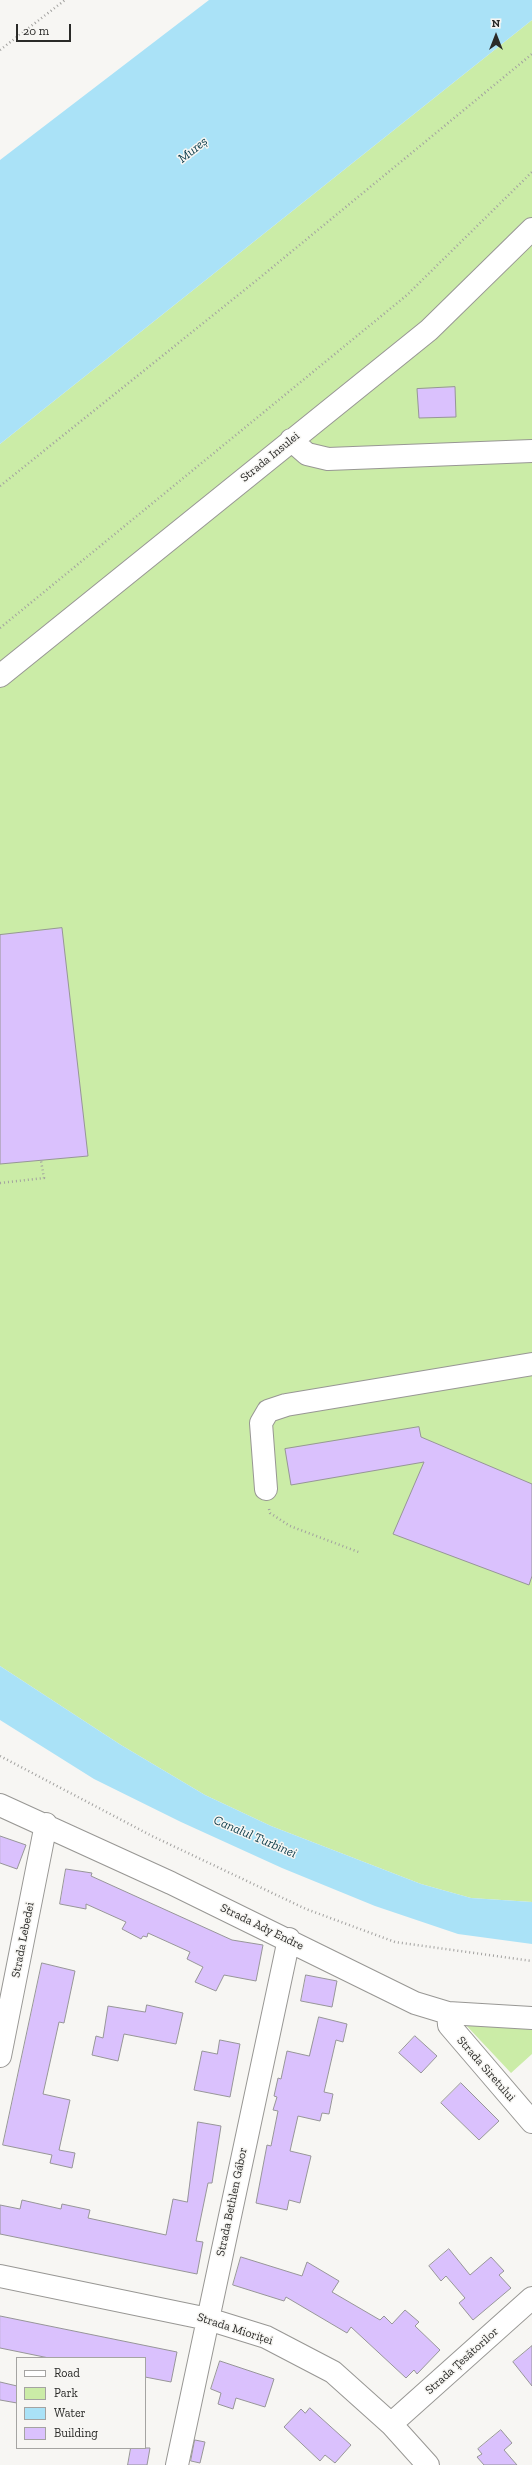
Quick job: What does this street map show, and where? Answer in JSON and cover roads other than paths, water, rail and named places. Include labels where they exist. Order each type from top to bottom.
[{"type":"street","name":"Strada Insulei","points":[[0,676],[429,330],[532,230]]},
{"type":"street","points":[[291,440],[306,454],[328,459],[532,450]]},
{"type":"street","points":[[266,1489],[261,1423],[268,1411],[286,1405],[532,1364]]},
{"type":"street","name":"Strada Ady Endre","points":[[0,1805],[46,1824],[289,1939],[415,2003],[448,2013],[532,2018]]},
{"type":"street","name":"Strada Lebedei","points":[[0,2056],[46,1824]]},
{"type":"street","name":"Strada Bethlen Gábor","points":[[177,2465],[289,1939]]},
{"type":"street","name":"Strada Siretului","points":[[448,2013],[449,2024],[532,2122]]},
{"type":"street","name":"Strada Mioriței","points":[[0,2276],[208,2319],[266,2337],[333,2372],[391,2424],[428,2465]]},
{"type":"street","name":"Strada Țesătorilor","points":[[391,2424],[532,2298]]},
{"type":"water","name":"Mureș","points":[[209,0],[532,0],[532,20],[0,444],[0,160]]},
{"type":"water","name":"Canalul Turbinei","points":[[0,1666],[121,1745],[205,1795],[271,1826],[421,1884],[471,1898],[532,1902],[532,1944],[458,1934],[375,1906],[282,1868],[181,1822],[94,1779],[0,1720]]}]
